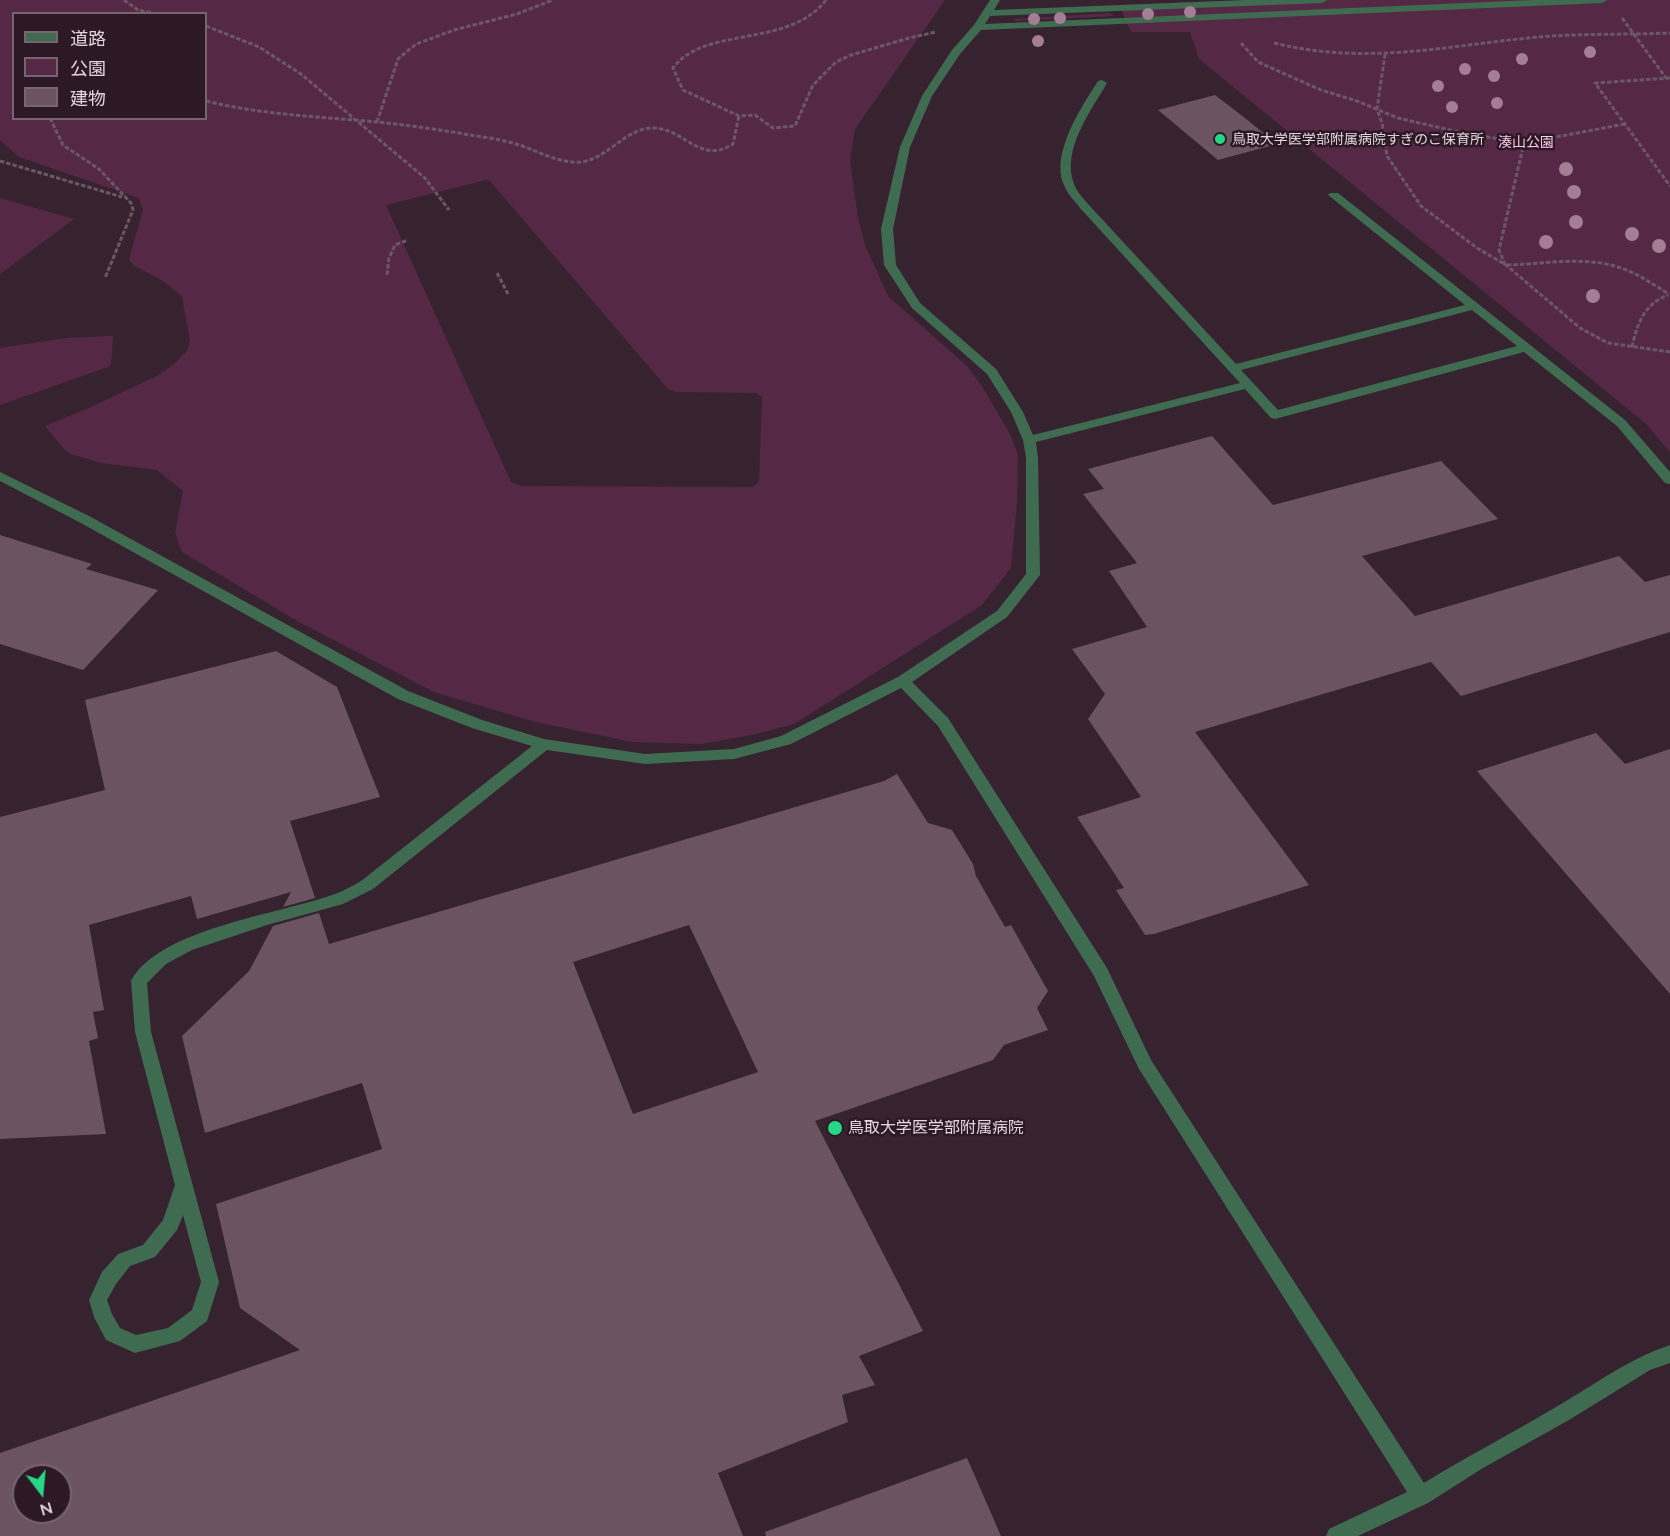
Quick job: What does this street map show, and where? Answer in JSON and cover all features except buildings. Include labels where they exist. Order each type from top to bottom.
[{"type":"street","points":[[0,476],[84,519],[403,695],[477,724],[544,744],[645,759],[734,754],[786,740],[903,681],[1002,614],[1033,575],[1032,458],[1029,441],[1017,411],[992,372],[916,306],[890,265],[887,229],[905,147],[927,96],[956,52],[988,13],[995,0]]},
{"type":"street","points":[[988,13],[1322,0]]},
{"type":"street","points":[[978,27],[1602,0]]},
{"type":"street","points":[[1102,82],[1078,127],[1065,162],[1068,185],[1092,215],[1275,415],[1528,347]]},
{"type":"street","points":[[1334,195],[1622,423],[1670,480]]},
{"type":"street","points":[[1231,369],[1475,306]]},
{"type":"street","points":[[1029,441],[1248,385]]},
{"type":"street","points":[[903,681],[943,722],[1101,972],[1144,1064],[1421,1496]]},
{"type":"street","points":[[185,1182],[171,1224],[150,1251],[124,1260],[109,1278],[98,1300],[103,1317],[113,1334],[135,1344],[173,1335],[200,1315],[210,1282],[185,1182],[143,1032],[139,981],[160,960],[186,946],[265,920],[337,900],[367,885],[544,744]]},
{"type":"street","points":[[1336,1536],[1421,1496],[1476,1461],[1562,1414],[1644,1363],[1670,1354]]},
{"type":"path","points":[[124,0],[138,10],[148,12]]},
{"type":"path","points":[[826,0],[818,10],[793,26],[704,48],[682,57],[674,63],[673,68],[683,90],[739,116],[755,115],[772,128],[791,128],[795,126],[806,95],[815,81],[844,57],[910,36],[978,27]]},
{"type":"path","points":[[377,122],[398,59],[416,44],[454,30],[517,15],[550,1]]},
{"type":"path","points":[[1622,17],[1668,78]]},
{"type":"path","points":[[207,26],[259,47],[301,74],[426,178],[449,210]]},
{"type":"path","points":[[1269,41],[1320,53],[1385,54],[1438,50],[1528,38],[1670,33]]},
{"type":"path","points":[[1239,37],[1241,43],[1258,62],[1321,90],[1398,118],[1463,133],[1524,143],[1625,124]]},
{"type":"path","points":[[1385,54],[1377,110],[1382,123],[1387,156],[1421,206],[1477,248],[1506,265],[1580,328],[1608,343],[1670,352]]},
{"type":"path","points":[[1668,78],[1595,83],[1670,186]]},
{"type":"path","points":[[207,101],[235,109],[274,115],[377,122],[508,142],[579,162],[595,159],[647,128],[666,130],[704,151],[723,150],[733,144],[739,116]]},
{"type":"path","points":[[51,120],[63,145],[99,169],[131,203],[133,210],[105,278]]},
{"type":"path","points":[[1506,265],[1498,250],[1524,143]]},
{"type":"path","points":[[0,160],[123,197]]},
{"type":"path","points":[[387,274],[389,258],[395,245],[408,240]]},
{"type":"path","points":[[1506,265],[1584,263],[1614,266],[1637,275],[1670,294]]},
{"type":"path","points":[[497,273],[508,294]]},
{"type":"path","points":[[1632,347],[1635,330],[1646,309],[1657,298],[1670,294]]},
{"type":"green space","points":[[0,0],[945,0],[855,129],[850,161],[858,218],[865,245],[888,296],[967,366],[982,386],[1010,434],[1018,455],[1017,502],[1011,568],[982,605],[794,724],[752,735],[701,744],[633,742],[535,722],[434,692],[299,622],[182,552],[175,533],[183,491],[157,470],[101,463],[71,454],[45,426],[159,375],[187,351],[190,341],[182,296],[163,281],[133,265],[129,259],[143,210],[139,198],[19,157],[0,140]],"holes":[[[486,180],[490,181],[668,389],[677,392],[756,393],[762,397],[759,482],[752,487],[521,486],[511,482],[386,205]]]},
{"type":"green space","name":"湊山公園","points":[[1247,0],[1670,0],[1670,452],[1645,423],[1199,59],[1190,32],[1131,32],[1119,5]]},
{"type":"green space","points":[[1110,13],[1114,16],[1016,21],[1012,19]]},
{"type":"green space","points":[[0,198],[74,219],[0,274]]},
{"type":"green space","points":[[113,336],[111,364],[108,367],[0,405],[0,348],[66,338]]},
{"type":"place","name":"鳥取大学医学部附属病院すぎのこ保育所","points":[[1220,139]]},
{"type":"place","name":"鳥取大学医学部附属病院","points":[[835,1128]]}]
